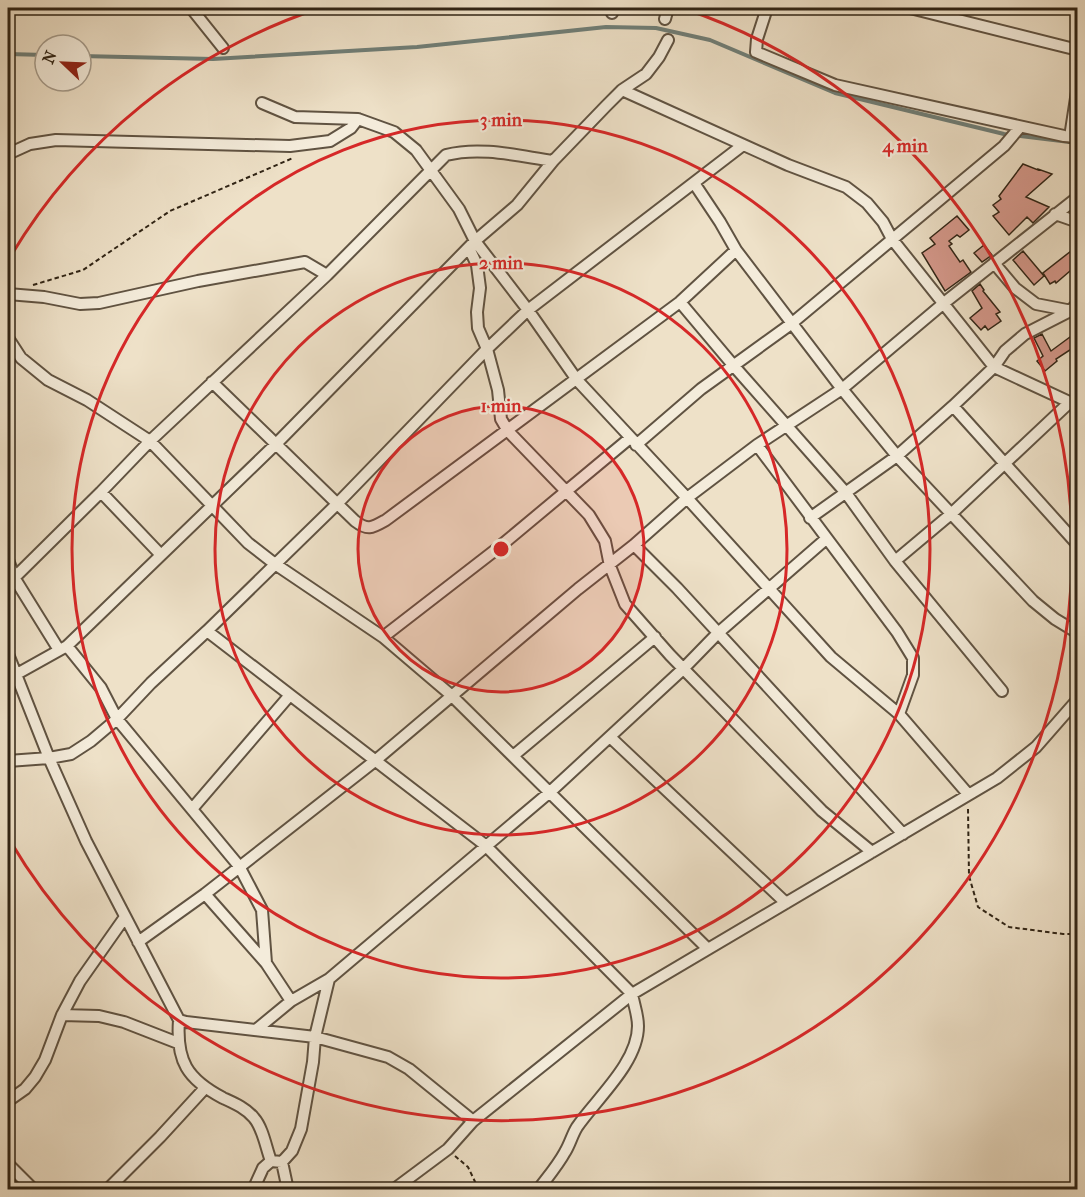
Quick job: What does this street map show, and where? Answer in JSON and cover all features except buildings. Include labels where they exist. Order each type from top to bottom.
[{"type":"street","points":[[191,8],[223,48]]},
{"type":"street","points":[[665,19],[668,8]]},
{"type":"street","points":[[767,8],[757,39],[756,52],[835,85],[1074,137],[1077,85]]},
{"type":"street","points":[[910,8],[1077,50]]},
{"type":"street","points":[[11,679],[63,648],[276,444],[472,245],[517,205],[553,161],[622,90],[646,74],[668,40]]},
{"type":"street","points":[[622,90],[743,145],[846,188],[867,203],[883,222],[892,239],[994,367],[1074,404],[895,561]]},
{"type":"street","points":[[262,103],[296,117],[358,119],[394,132],[416,150],[459,209],[472,245],[480,288],[478,328],[487,349],[498,390],[501,419],[508,431],[589,515],[605,541],[610,566],[625,604],[683,669],[822,811],[872,852]]},
{"type":"street","points":[[8,154],[30,144],[56,140],[290,146],[330,141],[351,128],[358,119]]},
{"type":"street","points":[[383,637],[498,548],[567,490],[791,324],[1004,146],[1020,127]]},
{"type":"street","points":[[8,760],[49,758],[71,754],[91,741],[117,719],[337,504],[487,349],[528,310],[743,145]]},
{"type":"street","points":[[11,581],[150,441],[327,275],[446,155],[464,150],[485,151],[553,161]]},
{"type":"street","points":[[694,183],[736,250],[791,324],[897,456],[1033,601],[1077,633]]},
{"type":"street","points":[[138,942],[205,894],[376,760],[578,589],[610,566],[687,498],[756,445],[842,389],[994,262],[1077,197]]},
{"type":"street","points":[[1055,214],[1077,222]]},
{"type":"street","points":[[472,245],[528,310],[577,380],[633,442],[831,657],[899,714],[968,794]]},
{"type":"street","points":[[212,382],[337,504],[364,527],[373,528],[508,431],[680,302],[736,250]]},
{"type":"street","points":[[8,294],[44,297],[80,304],[99,303],[198,281],[305,262],[327,275]]},
{"type":"street","points":[[994,262],[1015,288],[1036,304],[1075,309]]},
{"type":"street","points":[[680,302],[846,493],[895,561],[1002,691]]},
{"type":"street","points":[[810,518],[897,456],[994,367],[1005,351],[1025,334],[1075,309]]},
{"type":"street","points":[[8,339],[21,358],[48,380],[87,400],[150,441],[248,543],[275,564],[383,637],[451,695],[708,949]]},
{"type":"street","points":[[953,406],[1077,545]]},
{"type":"street","points":[[756,445],[897,632],[913,658],[913,675],[899,714]]},
{"type":"street","points":[[101,492],[161,555]]},
{"type":"street","points":[[257,1029],[291,1001],[328,979],[550,792],[683,669],[718,633],[826,539]]},
{"type":"street","points":[[634,545],[903,834]]},
{"type":"street","points":[[8,560],[11,581],[63,648],[101,688],[117,719],[239,866],[262,910],[266,963]]},
{"type":"street","points":[[207,631],[485,846],[632,994],[638,1029],[635,1042],[623,1067],[578,1127],[564,1154],[538,1190]]},
{"type":"street","points":[[513,756],[655,637]]},
{"type":"street","points":[[8,654],[11,679],[86,841],[179,1020],[178,1043],[186,1068],[205,1088],[248,1111],[256,1120],[288,1190]]},
{"type":"street","points":[[192,809],[290,695]]},
{"type":"street","points":[[393,1190],[448,1149],[472,1121],[632,994],[997,778],[1036,747],[1077,699]]},
{"type":"street","points":[[610,737],[786,903]]},
{"type":"street","points":[[205,894],[266,963],[291,1001]]},
{"type":"street","points":[[8,1101],[25,1089],[35,1077],[45,1060],[62,1016],[80,981],[105,942],[125,917]]},
{"type":"street","points":[[253,1190],[263,1168],[277,1162],[292,1151],[301,1129],[315,1037],[328,979]]},
{"type":"street","points":[[62,1016],[99,1016],[124,1022],[178,1043]]},
{"type":"street","points":[[179,1020],[315,1037],[388,1057],[409,1069],[472,1121]]},
{"type":"street","points":[[107,1190],[205,1088]]},
{"type":"street","points":[[8,1164],[34,1190]]},
{"type":"path","points":[[28,286],[83,270],[171,210],[299,155]]},
{"type":"path","points":[[968,794],[969,876],[978,907],[1009,927],[1077,934]]},
{"type":"path","points":[[448,1149],[468,1167],[478,1190]]},
{"type":"waterway","points":[[93,56],[213,59],[417,47],[606,27],[656,28],[710,40],[835,93],[1004,134],[1078,143]]},
{"type":"waterway","points":[[8,54],[33,55]]}]
